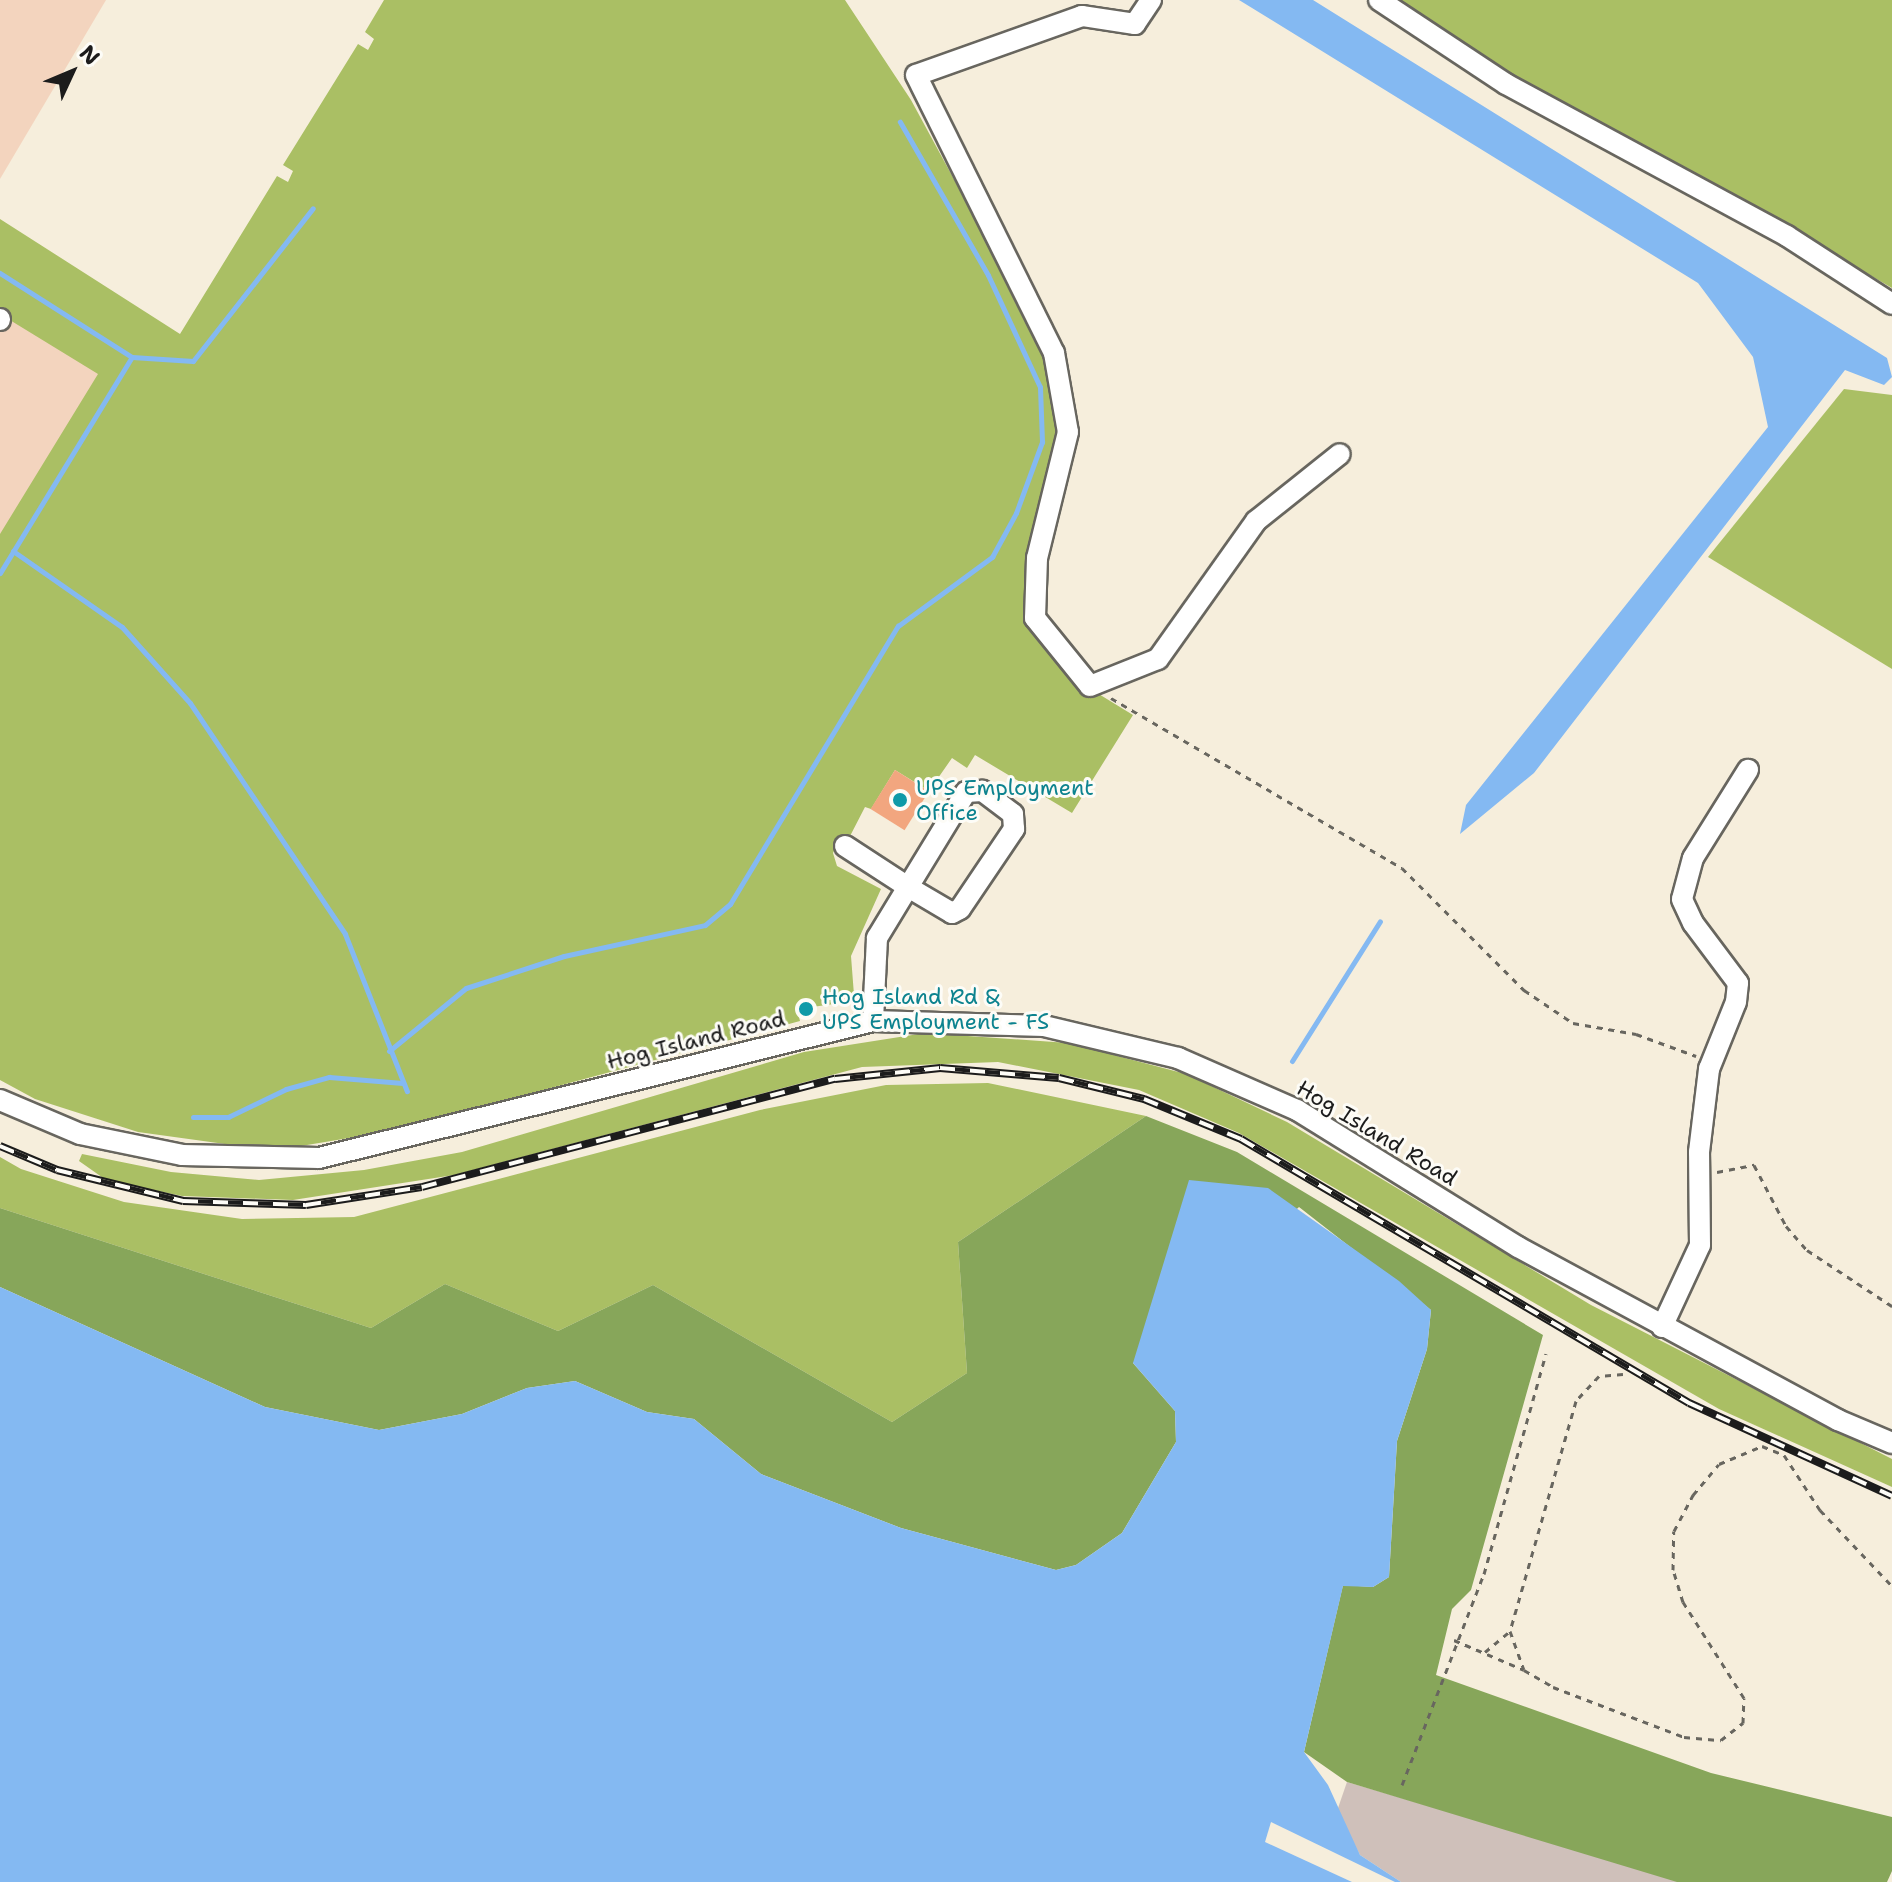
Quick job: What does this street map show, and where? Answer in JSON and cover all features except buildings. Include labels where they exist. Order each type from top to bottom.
[{"type":"street","points":[[1151,0],[1135,24],[1082,16],[916,75],[1054,353],[1068,432],[1037,558],[1035,618],[1090,686],[1158,659],[1256,521],[1340,454]]},
{"type":"street","points":[[1379,0],[1506,84],[1787,236],[1892,304]]},
{"type":"street","points":[[1662,1327],[1700,1245],[1700,1173],[1711,1062],[1736,1002],[1738,983],[1693,923],[1682,899],[1693,858],[1748,770]]},
{"type":"street","points":[[845,846],[908,887],[952,913],[960,909],[1014,829],[1013,814],[982,791],[966,792],[908,887],[877,938],[873,1021]]},
{"type":"street","name":"Hog Island Road","points":[[0,1100],[80,1134],[182,1155],[319,1158],[873,1021],[1044,1026],[1178,1058],[1297,1110],[1518,1247],[1662,1327],[1892,1443]]},
{"type":"path","points":[[1090,686],[1402,868],[1524,990],[1573,1023],[1636,1034],[1711,1062]]},
{"type":"path","points":[[1700,1173],[1754,1165],[1786,1226],[1807,1250],[1892,1306]]},
{"type":"path","points":[[1402,1785],[1454,1640],[1484,1574],[1546,1354]]},
{"type":"path","points":[[1484,1653],[1510,1631],[1576,1401],[1599,1376],[1623,1374]]},
{"type":"path","points":[[1454,1640],[1524,1670],[1553,1687],[1684,1737],[1721,1740],[1743,1723],[1744,1698],[1683,1602],[1673,1570],[1674,1531],[1693,1495],[1719,1464],[1762,1446],[1784,1455],[1820,1510],[1892,1586]]},
{"type":"path","points":[[1510,1631],[1524,1670]]},
{"type":"shaded area","points":[[0,0],[106,0],[0,179]]},
{"type":"shaded area","points":[[0,243],[165,336],[0,612]]},
{"type":"shaded area","points":[[1347,1782],[1680,1882],[1401,1882],[1360,1855],[1337,1811]]},
{"type":"green space","points":[[384,0],[845,0],[911,100],[1033,325],[1057,398],[1056,459],[1032,531],[1026,579],[1036,636],[1071,677],[1133,715],[1072,813],[975,755],[967,768],[952,758],[929,791],[895,770],[871,809],[865,807],[848,840],[839,841],[833,853],[837,866],[881,889],[851,956],[854,995],[849,1002],[797,1009],[800,1021],[391,1131],[301,1146],[225,1144],[138,1132],[35,1099],[0,1080],[0,534],[98,374],[0,314],[0,219],[180,334],[277,176],[288,182],[293,171],[283,165],[358,44],[368,50],[374,39],[365,32]]},
{"type":"green space","points":[[1396,0],[1892,0],[1892,288],[1717,186],[1519,81]]},
{"type":"green space","points":[[1844,389],[1892,395],[1892,669],[1708,557]]},
{"type":"green space","points":[[925,1033],[1068,1043],[1186,1074],[1287,1122],[1591,1305],[1892,1459],[1892,1487],[1719,1409],[1239,1133],[1139,1090],[998,1062],[862,1067],[454,1175],[293,1200],[182,1196],[106,1180],[79,1161],[82,1154],[171,1172],[259,1180],[364,1170],[462,1152],[804,1052]]},
{"type":"green space","points":[[988,1083],[1146,1116],[958,1242],[967,1373],[892,1422],[653,1285],[558,1331],[445,1284],[371,1328],[0,1208],[0,1157],[21,1169],[124,1202],[242,1219],[354,1217],[760,1110],[886,1085]]},
{"type":"green space","points":[[1146,1116],[1237,1152],[1543,1335],[1471,1590],[1452,1609],[1436,1675],[1711,1773],[1892,1817],[1892,1871],[1887,1882],[1677,1882],[1347,1782],[1304,1752],[1343,1585],[1373,1587],[1389,1577],[1397,1441],[1427,1349],[1431,1310],[1299,1207],[1133,1363],[1175,1411],[1176,1442],[1122,1533],[1076,1565],[1056,1570],[901,1528],[761,1474],[694,1419],[647,1412],[575,1381],[527,1388],[462,1414],[379,1430],[265,1407],[0,1287],[0,1208],[371,1328],[445,1284],[558,1331],[653,1285],[892,1422],[967,1373],[958,1242]]},
{"type":"water","points":[[1239,0],[1313,0],[1887,358],[1892,377],[1884,385],[1845,370],[1534,773],[1460,834],[1466,805],[1768,427],[1753,357],[1698,283]]},
{"type":"water","points":[[1189,1180],[1268,1188],[1399,1281],[1431,1310],[1427,1349],[1397,1441],[1389,1577],[1373,1587],[1343,1586],[1304,1752],[1328,1785],[1360,1855],[1401,1882],[0,1882],[0,1287],[265,1407],[379,1430],[462,1414],[527,1388],[575,1381],[647,1412],[694,1419],[761,1474],[901,1528],[1056,1570],[1076,1565],[1122,1533],[1176,1442],[1175,1411],[1133,1363]]},
{"type":"pier","points":[[1271,1822],[1395,1882],[1352,1882],[1265,1842]]},
{"type":"waterway","points":[[389,1051],[466,988],[564,956],[705,925],[730,904],[898,626],[992,557],[1016,513],[1042,442],[1040,387],[988,275],[900,122]]},
{"type":"waterway","points":[[0,273],[132,357],[193,361],[313,208]]},
{"type":"waterway","points":[[0,573],[132,357]]},
{"type":"waterway","points":[[13,551],[122,627],[190,703],[345,934],[407,1091]]},
{"type":"waterway","points":[[1292,1061],[1380,921]]},
{"type":"waterway","points":[[193,1117],[228,1117],[286,1089],[329,1077],[403,1083]]},
{"type":"railway","points":[[0,1146],[57,1170],[183,1201],[306,1205],[422,1187],[835,1079],[940,1068],[1059,1078],[1144,1099],[1241,1139],[1689,1403],[1892,1496]]},
{"type":"place","name":"UPS Employment Office","points":[[900,800]]},
{"type":"place","name":"Hog Island Rd & UPS Employment - FS","points":[[806,1009]]}]
